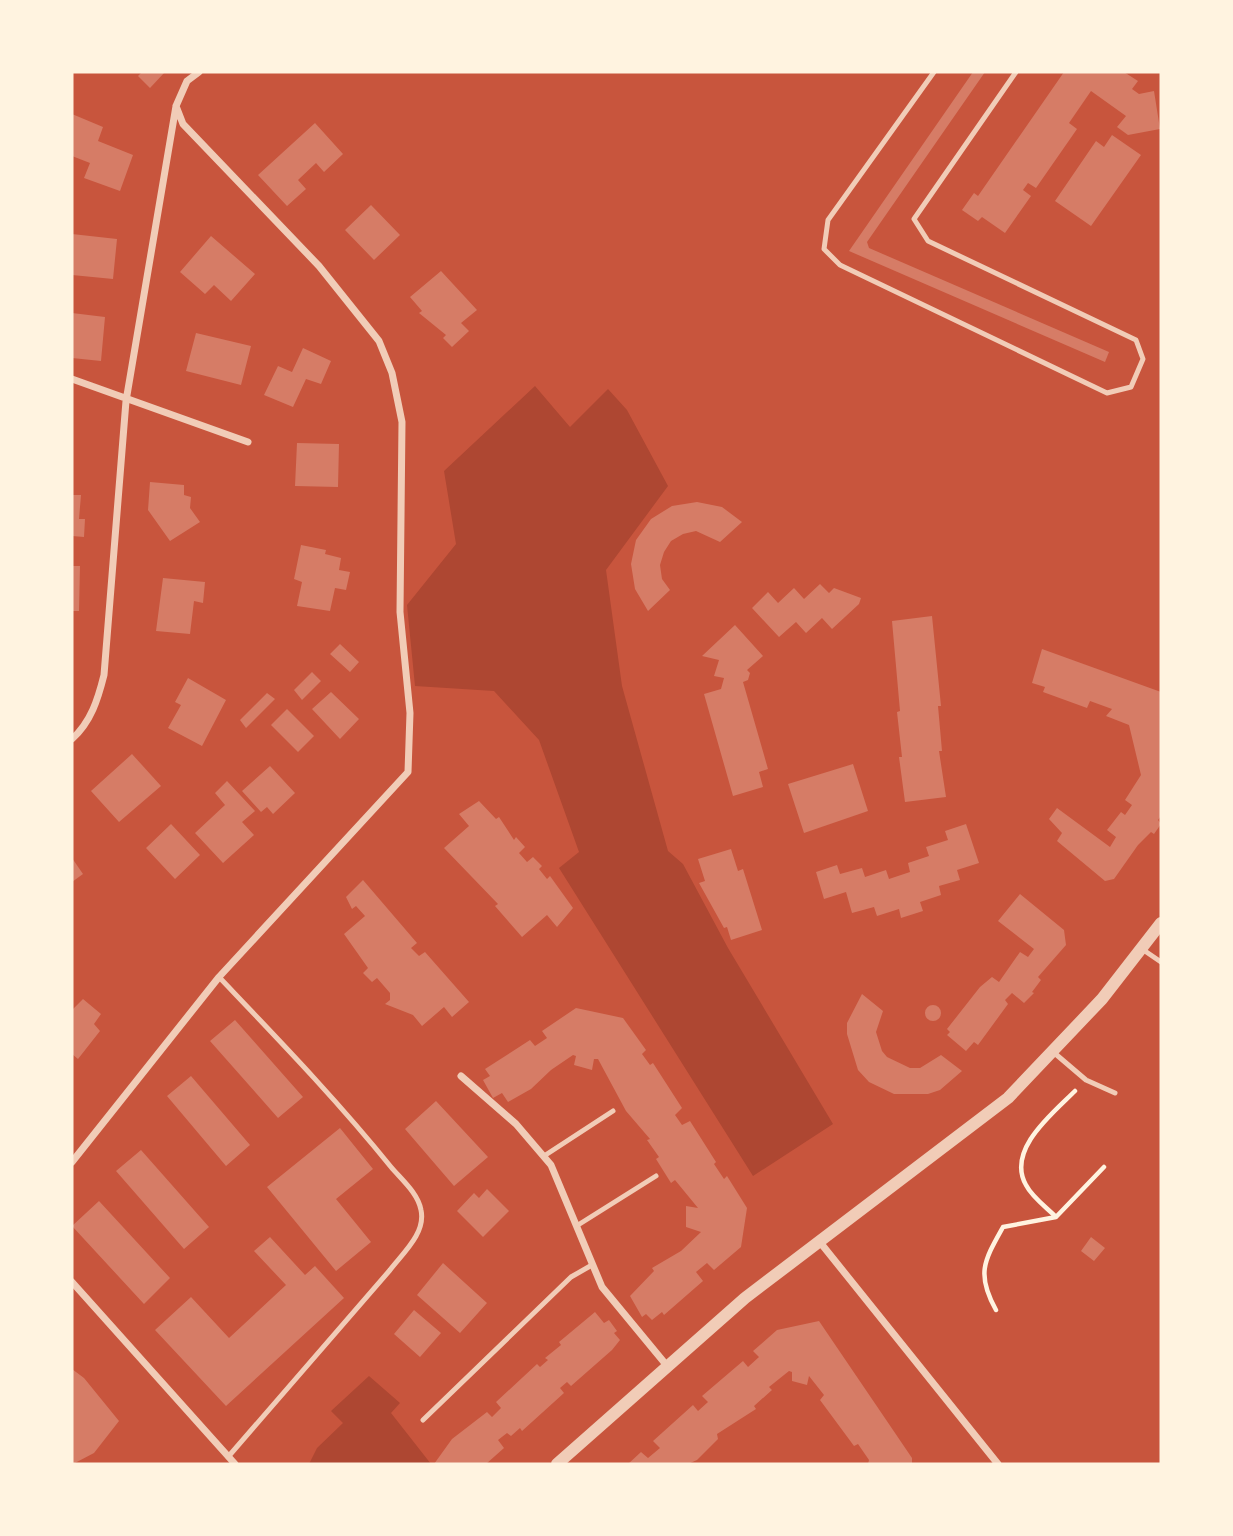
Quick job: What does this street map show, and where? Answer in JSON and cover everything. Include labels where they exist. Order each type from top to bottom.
[{"type":"street","points":[[72,739],[81,731],[97,703],[104,675],[126,401],[177,106],[187,81],[199,72]]},
{"type":"street","points":[[72,1162],[219,977],[408,772],[410,713],[400,612],[402,422],[392,373],[379,341],[319,266],[183,124],[177,106]]},
{"type":"street","points":[[72,379],[126,401],[248,442]]},
{"type":"street","points":[[557,1464],[745,1298],[998,1106],[1102,999],[1161,923]]},
{"type":"street","points":[[461,1076],[516,1124],[544,1156],[578,1225],[602,1287],[667,1367]]},
{"type":"street","points":[[818,1240],[998,1464]]},
{"type":"street","points":[[72,1282],[235,1464]]},
{"type":"lane","points":[[934,72],[828,220],[824,248],[840,265],[1107,393],[1131,387],[1143,359],[1136,340],[928,241],[914,219],[1016,72]]},
{"type":"lane","points":[[1142,948],[1161,962]]},
{"type":"lane","points":[[219,977],[357,1124],[414,1194],[421,1209],[421,1224],[412,1242],[228,1457]]},
{"type":"lane","points":[[1052,1051],[1086,1080],[1115,1093]]},
{"type":"lane","points":[[544,1156],[613,1111]]},
{"type":"lane","points":[[578,1225],[656,1176]]},
{"type":"lane","points":[[423,1419],[571,1277],[593,1265]]},
{"type":"path","points":[[1056,1217],[1026,1186],[1019,1169],[1025,1149],[1042,1124],[1086,1080]]},
{"type":"path","points":[[996,1310],[984,1288],[984,1260],[1003,1227],[1056,1217],[1104,1167]]},
{"type":"shaded area","points":[[535,386],[570,427],[608,389],[627,410],[668,486],[606,570],[622,686],[668,851],[683,864],[728,948],[833,1124],[753,1176],[559,868],[579,852],[539,740],[494,691],[415,686],[407,605],[456,544],[444,471]]},
{"type":"shaded area","points":[[369,1376],[400,1403],[391,1413],[431,1464],[309,1464],[317,1448],[343,1423],[331,1411]]},
{"type":"building","points":[[142,72],[165,72],[150,88],[138,76]]},
{"type":"building","points":[[973,72],[985,72],[867,242],[869,248],[1109,352],[1105,362],[849,251]]},
{"type":"building","points":[[1064,72],[1124,72],[1138,81],[1132,89],[1139,94],[1154,91],[1160,129],[1128,135],[1117,127],[1126,116],[1091,91],[1069,123],[1077,129],[1036,188],[1028,183],[1023,190],[1031,196],[1005,233],[982,217],[978,221],[962,210],[974,193],[978,196]]},
{"type":"building","points":[[72,114],[103,127],[98,141],[133,155],[120,191],[84,178],[90,163],[72,156]]},
{"type":"building","points":[[315,123],[343,154],[324,172],[316,163],[298,180],[306,189],[287,206],[258,175]]},
{"type":"building","points":[[1112,135],[1141,155],[1091,226],[1055,201],[1096,141],[1104,147]]},
{"type":"building","points":[[371,205],[400,235],[374,260],[345,230]]},
{"type":"building","points":[[72,234],[117,239],[113,279],[72,275]]},
{"type":"building","points":[[211,236],[255,274],[231,301],[214,285],[205,294],[180,272]]},
{"type":"building","points":[[441,271],[477,310],[461,323],[469,331],[452,347],[443,338],[446,335],[419,313],[422,311],[410,297]]},
{"type":"building","points":[[72,313],[105,317],[101,361],[72,358]]},
{"type":"building","points":[[196,333],[251,346],[241,385],[186,371]]},
{"type":"building","points":[[303,348],[331,361],[321,384],[306,379],[293,407],[264,395],[278,366],[292,372]]},
{"type":"building","points":[[297,443],[339,444],[338,487],[295,486]]},
{"type":"building","points":[[150,482],[184,485],[184,495],[191,497],[190,508],[200,522],[170,541],[148,510]]},
{"type":"building","points":[[72,495],[81,495],[79,519],[85,519],[84,537],[72,536]]},
{"type":"building","points":[[697,502],[722,507],[742,522],[720,542],[696,531],[671,541],[660,565],[662,579],[670,590],[648,611],[635,589],[631,564],[636,540],[651,519],[672,506]]},
{"type":"building","points":[[301,545],[326,550],[325,554],[341,558],[339,570],[350,572],[346,590],[335,588],[330,611],[297,606],[302,582],[294,579]]},
{"type":"building","points":[[72,566],[80,566],[79,611],[72,611]]},
{"type":"building","points":[[163,578],[205,582],[203,603],[194,601],[190,634],[156,631]]},
{"type":"building","points":[[820,584],[829,593],[834,588],[861,598],[859,604],[832,629],[822,618],[806,633],[796,622],[779,637],[752,608],[768,592],[778,603],[794,588],[804,599]]},
{"type":"building","points":[[932,616],[941,706],[938,706],[942,751],[939,751],[946,797],[905,802],[899,757],[902,757],[897,712],[900,711],[892,621]]},
{"type":"building","points":[[735,625],[763,656],[747,670],[750,673],[748,680],[743,682],[768,769],[759,772],[763,787],[733,796],[704,694],[721,689],[724,678],[714,676],[719,660],[702,656]]},
{"type":"building","points":[[340,644],[359,662],[350,672],[330,654]]},
{"type":"building","points":[[1042,649],[1161,692],[1161,816],[1158,820],[1161,824],[1154,834],[1151,832],[1138,845],[1114,879],[1105,881],[1057,841],[1062,833],[1049,819],[1057,808],[1110,847],[1116,837],[1107,830],[1121,812],[1125,815],[1132,805],[1125,800],[1141,775],[1129,725],[1106,716],[1112,709],[1090,701],[1087,708],[1043,692],[1045,687],[1032,683]]},
{"type":"building","points":[[312,672],[321,681],[302,700],[294,690]]},
{"type":"building","points":[[188,678],[226,700],[202,746],[168,728],[181,705],[175,702]]},
{"type":"building","points":[[331,692],[359,719],[340,739],[312,709]]},
{"type":"building","points":[[267,693],[275,699],[246,728],[240,720]]},
{"type":"building","points":[[287,709],[314,736],[298,752],[271,725]]},
{"type":"building","points":[[132,754],[161,786],[119,822],[91,791]]},
{"type":"building","points":[[853,764],[868,811],[804,833],[788,784]]},
{"type":"building","points":[[270,766],[295,793],[273,814],[267,807],[261,812],[242,791]]},
{"type":"building","points":[[227,781],[255,811],[242,822],[254,835],[223,863],[195,833],[225,805],[215,793]]},
{"type":"building","points":[[479,801],[496,819],[499,817],[514,840],[516,837],[525,847],[519,853],[527,862],[533,857],[542,866],[539,869],[547,879],[550,876],[573,908],[557,927],[547,915],[522,937],[495,906],[498,904],[444,848],[469,826],[459,814]]},
{"type":"building","points":[[171,824],[200,855],[175,879],[146,848]]},
{"type":"building","points":[[966,824],[979,863],[957,870],[960,880],[939,886],[941,895],[920,902],[923,911],[901,918],[899,909],[877,916],[874,907],[852,913],[846,892],[824,899],[816,872],[837,865],[840,874],[862,868],[865,877],[886,870],[889,879],[910,872],[908,863],[929,856],[926,847],[948,840],[945,831]]},
{"type":"building","points":[[731,849],[738,871],[743,869],[762,930],[731,940],[727,927],[724,928],[699,883],[705,881],[698,859]]},
{"type":"building","points":[[72,858],[83,874],[72,882]]},
{"type":"building","points":[[363,880],[417,943],[411,948],[419,956],[425,952],[469,1002],[452,1017],[444,1007],[422,1026],[413,1015],[385,1004],[390,1000],[390,993],[377,978],[372,982],[363,973],[368,968],[344,934],[365,916],[356,906],[352,909],[346,897]]},
{"type":"building","points":[[1020,894],[1064,930],[1066,945],[1038,977],[1041,980],[1032,992],[1034,993],[1024,1003],[1012,993],[1005,1000],[1008,1004],[978,1045],[974,1042],[966,1051],[947,1035],[950,1032],[947,1029],[980,987],[992,977],[999,982],[1020,952],[1028,957],[1034,949],[998,921]]},
{"type":"building","points":[[862,994],[883,1011],[876,1032],[882,1051],[887,1057],[910,1068],[920,1068],[941,1055],[962,1071],[940,1090],[928,1094],[894,1094],[869,1082],[858,1070],[847,1034],[847,1023]]},
{"type":"building","points":[[83,999],[101,1014],[94,1024],[100,1031],[78,1059],[72,1054],[72,1010]]},
{"type":"building","points":[[930,1005],[936,1005],[941,1013],[939,1019],[930,1021],[925,1016],[925,1010]]},
{"type":"building","points":[[576,1008],[623,1018],[646,1050],[642,1054],[650,1065],[653,1063],[682,1108],[675,1115],[682,1125],[690,1121],[716,1162],[714,1164],[724,1179],[727,1176],[747,1208],[741,1247],[714,1270],[707,1263],[696,1272],[703,1281],[664,1315],[662,1312],[652,1320],[646,1314],[642,1317],[630,1296],[654,1271],[652,1268],[681,1251],[701,1232],[686,1227],[686,1206],[698,1208],[675,1180],[671,1183],[656,1159],[659,1157],[647,1140],[650,1139],[626,1111],[598,1059],[594,1059],[592,1070],[574,1065],[576,1056],[573,1055],[551,1070],[531,1089],[508,1102],[502,1093],[493,1098],[483,1080],[490,1076],[485,1069],[530,1040],[535,1046],[547,1038],[542,1031]]},
{"type":"building","points":[[235,1020],[303,1097],[278,1118],[210,1041]]},
{"type":"building","points":[[191,1076],[250,1145],[226,1166],[167,1096]]},
{"type":"building","points":[[436,1101],[488,1157],[454,1186],[405,1129]]},
{"type":"building","points":[[340,1128],[373,1169],[336,1199],[371,1242],[336,1271],[267,1187]]},
{"type":"building","points":[[141,1150],[209,1227],[184,1249],[116,1171]]},
{"type":"building","points":[[487,1189],[509,1211],[483,1237],[457,1211],[474,1193],[479,1198]]},
{"type":"building","points":[[99,1201],[170,1278],[144,1304],[72,1226]]},
{"type":"building","points":[[270,1237],[305,1275],[315,1266],[344,1298],[226,1406],[155,1330],[191,1297],[229,1338],[286,1285],[254,1251]]},
{"type":"building","points":[[1091,1237],[1105,1248],[1094,1261],[1081,1251]]},
{"type":"building","points":[[443,1263],[487,1303],[460,1333],[417,1295]]},
{"type":"building","points":[[414,1310],[441,1333],[420,1357],[394,1334]]},
{"type":"building","points":[[595,1312],[604,1323],[609,1320],[617,1331],[614,1333],[620,1340],[612,1350],[571,1386],[567,1382],[560,1388],[564,1393],[522,1431],[520,1428],[511,1436],[507,1433],[498,1440],[504,1448],[486,1464],[434,1464],[452,1439],[487,1412],[492,1417],[501,1408],[496,1402],[537,1364],[540,1367],[548,1360],[545,1358],[561,1345],[559,1342]]},
{"type":"building","points":[[819,1321],[912,1458],[912,1464],[868,1464],[869,1460],[858,1444],[854,1446],[820,1400],[824,1395],[809,1376],[807,1385],[792,1381],[792,1372],[789,1371],[769,1387],[772,1390],[754,1406],[756,1409],[717,1434],[718,1439],[697,1460],[688,1464],[628,1464],[641,1452],[648,1458],[660,1448],[653,1441],[693,1405],[698,1411],[708,1402],[702,1396],[743,1361],[748,1367],[759,1357],[753,1351],[777,1330]]},
{"type":"building","points":[[72,1369],[84,1378],[119,1421],[94,1453],[73,1464]]}]
